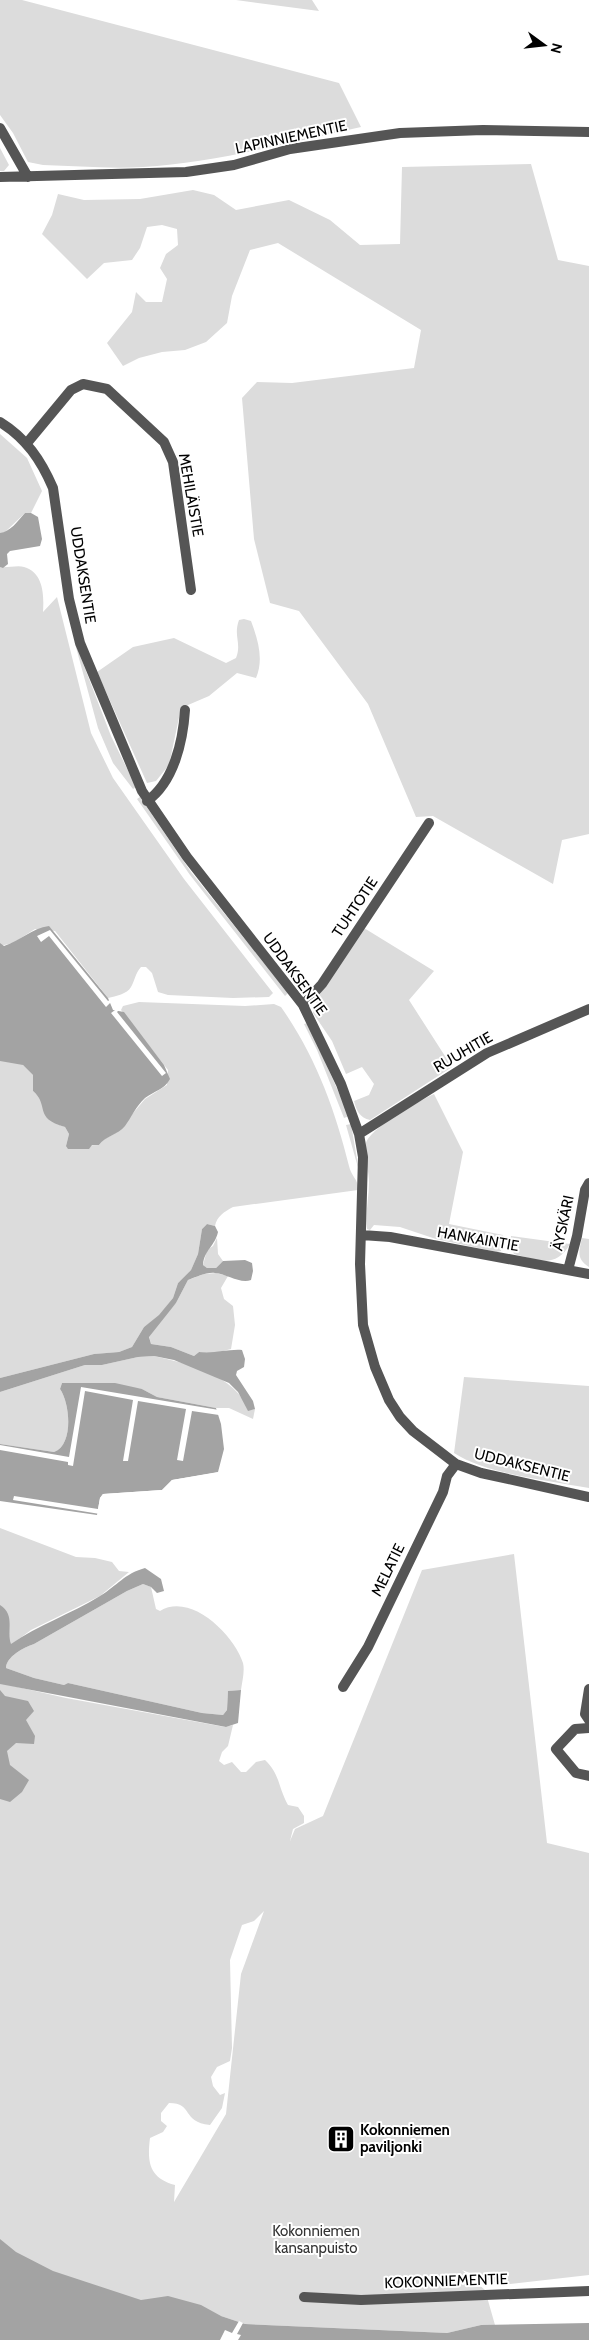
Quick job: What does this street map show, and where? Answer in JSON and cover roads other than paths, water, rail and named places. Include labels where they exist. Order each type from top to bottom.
[{"type":"street","points":[[0,128],[28,177]]},
{"type":"street","name":"LAPINNIEMENTIE","points":[[0,177],[186,172],[234,165],[290,150],[400,133],[483,130],[589,132]]},
{"type":"street","name":"MEHILÄISTIE","points":[[27,443],[71,390],[82,384],[107,389],[138,416],[160,437],[173,462],[191,590]]},
{"type":"street","name":"UDDAKSENTIE","points":[[0,422],[27,443],[53,488],[69,600],[80,643],[147,801],[187,857],[304,1005],[329,1056],[359,1134],[362,1158],[360,1295],[363,1325],[380,1383],[400,1417],[428,1444],[456,1464],[481,1473],[589,1497]]},
{"type":"street","points":[[147,801],[161,787],[174,761],[182,736],[185,710]]},
{"type":"street","name":"TUHTOTIE","points":[[304,1005],[322,984],[429,823]]},
{"type":"street","name":"RUUHITIE","points":[[359,1134],[487,1053],[589,1009]]},
{"type":"street","name":"ÄYSKÄRI","points":[[568,1270],[577,1236],[585,1190],[589,1183]]},
{"type":"street","name":"HANKAINTIE","points":[[362,1235],[390,1238],[589,1274]]},
{"type":"street","name":"MELATIE","points":[[343,1687],[368,1646],[443,1492],[447,1476],[456,1464]]},
{"type":"street","points":[[589,1689],[585,1714],[589,1720]]},
{"type":"street","points":[[589,1728],[575,1729],[556,1749],[576,1773],[589,1776]]},
{"type":"street","name":"KOKONNIEMENTIE","points":[[304,2297],[361,2300],[589,2291]]},
{"type":"place","name":"Kokonniemen paviljonki","points":[[341,2139]]},
{"type":"park label","name":"Kokonniemen kansanpuisto","points":[[316,2240]]}]
